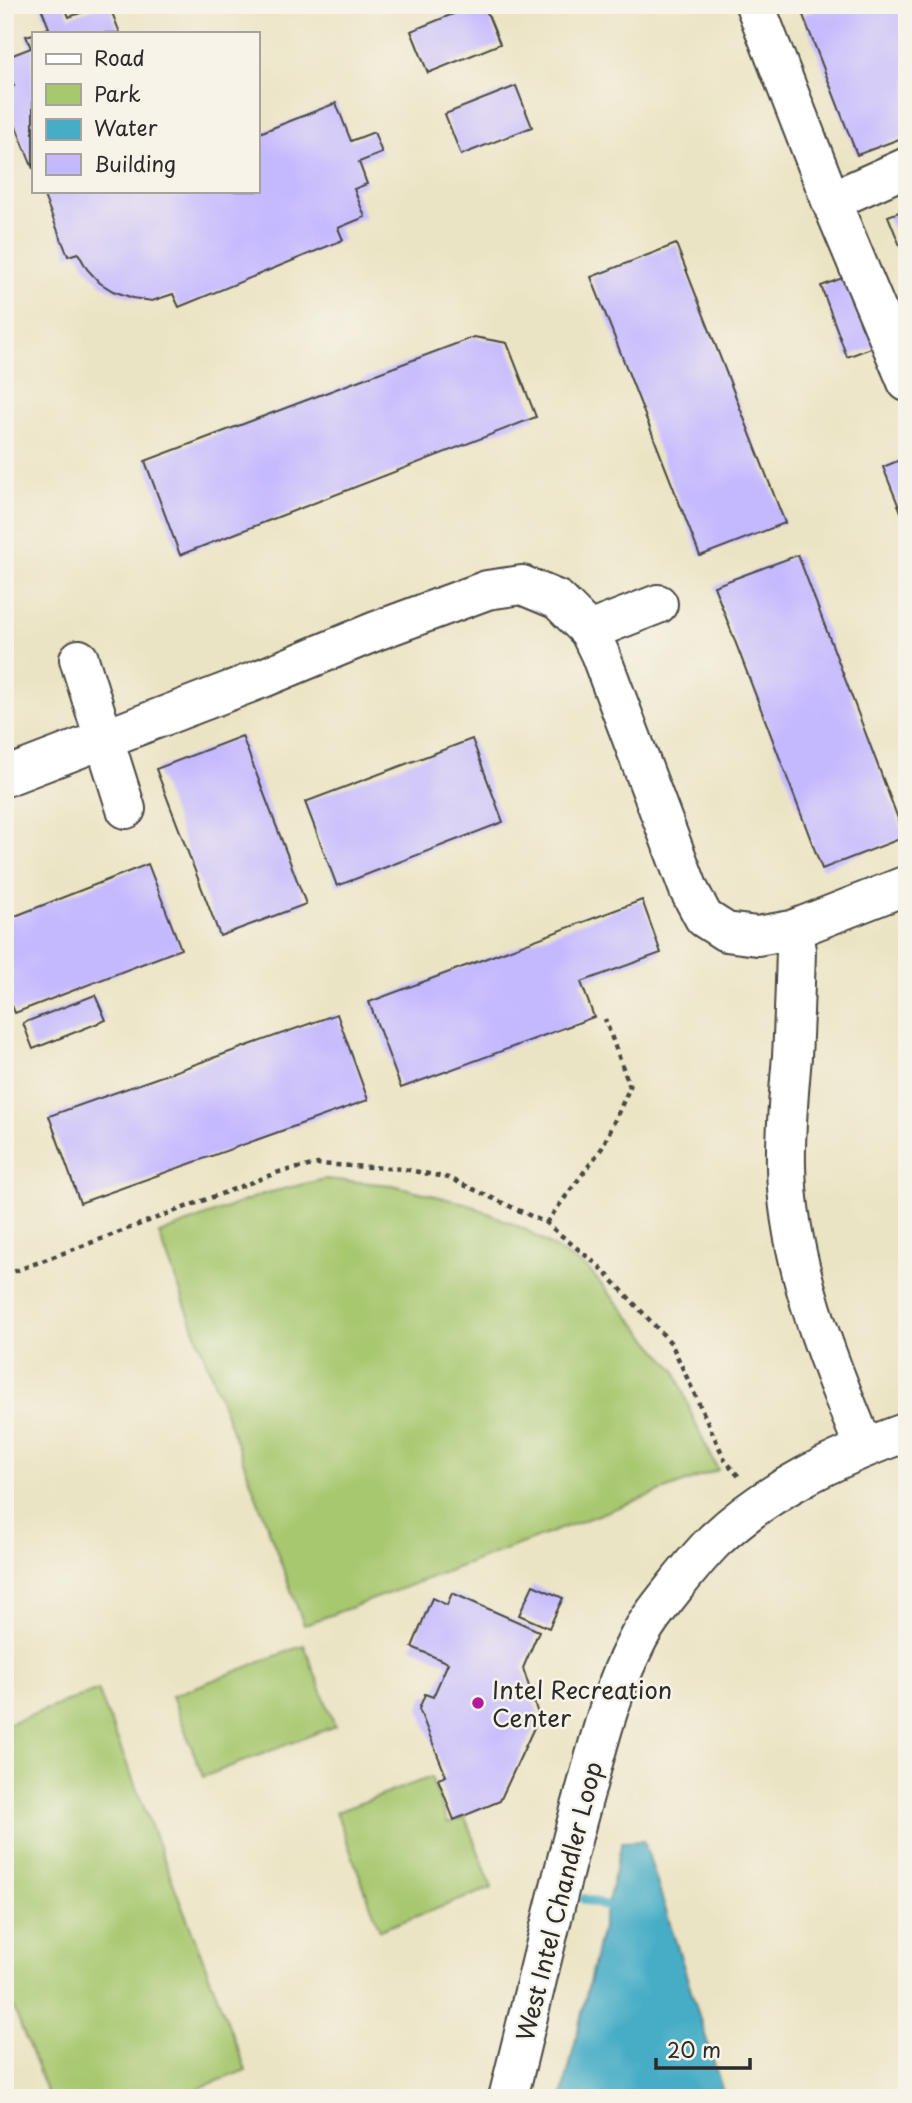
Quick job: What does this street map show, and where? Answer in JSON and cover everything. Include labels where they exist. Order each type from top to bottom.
[{"type":"street","points":[[755,5],[831,201],[907,382]]},
{"type":"street","points":[[831,201],[907,167]]},
{"type":"street","points":[[5,777],[264,678],[376,631],[487,590],[522,585],[558,600],[589,631],[689,890],[704,918],[726,932],[757,936],[792,930],[907,885]]},
{"type":"street","points":[[589,631],[658,604]]},
{"type":"street","points":[[79,659],[126,809]]},
{"type":"street","points":[[792,930],[796,950],[786,1169],[790,1206],[810,1301],[829,1359],[864,1447]]},
{"type":"street","name":"West Intel Chandler Loop","points":[[508,2098],[573,1835],[612,1699],[635,1644],[659,1606],[694,1563],[715,1540],[761,1503],[813,1471],[864,1447],[907,1432]]},
{"type":"path","points":[[546,1223],[601,1148],[630,1087],[605,1019]]},
{"type":"path","points":[[5,1275],[279,1172],[318,1164],[404,1169],[449,1178],[546,1223],[600,1267],[671,1343],[725,1460],[761,1503]]},
{"type":"green space","points":[[325,1179],[392,1185],[468,1204],[526,1230],[589,1270],[675,1370],[695,1423],[718,1470],[304,1625],[159,1234],[263,1194]]},
{"type":"green space","points":[[304,1645],[335,1726],[203,1777],[172,1696]]},
{"type":"green space","points":[[98,1690],[246,2070],[174,2098],[49,2098],[5,1986],[5,1725]]},
{"type":"green space","points":[[431,1777],[448,1823],[465,1817],[492,1888],[380,1930],[336,1812]]},
{"type":"water","points":[[644,1841],[725,2098],[562,2098],[622,1842]]},
{"type":"building","points":[[40,5],[64,5],[69,17],[109,5],[120,32],[38,32],[49,28]]},
{"type":"building","points":[[475,5],[484,5],[500,44],[428,73],[411,31]]},
{"type":"building","points":[[828,5],[907,5],[907,136],[857,155],[803,15]]},
{"type":"building","points":[[32,34],[32,166],[5,99],[5,90],[14,86],[5,58],[31,48],[26,36]]},
{"type":"building","points":[[516,86],[532,127],[461,155],[445,114]]},
{"type":"building","points":[[336,103],[351,141],[374,132],[382,153],[359,162],[367,184],[354,189],[365,217],[338,228],[343,240],[179,307],[173,294],[152,301],[113,291],[100,283],[87,269],[78,253],[68,256],[42,192],[259,192],[259,133]]},
{"type":"building","points":[[907,209],[907,263],[888,216]]},
{"type":"building","points":[[676,244],[785,523],[700,556],[591,277]]},
{"type":"building","points":[[853,274],[879,345],[847,357],[821,286]]},
{"type":"building","points":[[474,337],[507,343],[536,417],[180,555],[145,461]]},
{"type":"building","points":[[907,457],[907,527],[883,467]]},
{"type":"building","points":[[798,555],[905,837],[822,869],[714,586]]},
{"type":"building","points":[[242,736],[306,904],[220,936],[156,769]]},
{"type":"building","points":[[472,739],[503,822],[337,886],[305,802]]},
{"type":"building","points":[[148,864],[181,949],[15,1013],[5,989],[5,920]]},
{"type":"building","points":[[642,900],[661,953],[581,982],[594,1017],[401,1088],[369,1002]]},
{"type":"building","points":[[95,995],[106,1020],[33,1049],[23,1023]]},
{"type":"building","points":[[337,1014],[368,1100],[80,1203],[49,1116]]},
{"type":"building","points":[[533,1585],[563,1598],[549,1628],[519,1615]]},
{"type":"building","name":"Intel Recreation Center","points":[[452,1593],[539,1631],[523,1668],[539,1717],[500,1801],[454,1820],[438,1779],[446,1776],[419,1709],[425,1694],[433,1697],[448,1663],[412,1647],[432,1598],[447,1605]]},
{"type":"waterway","points":[[584,1899],[606,1906]]},
{"type":"place","name":"Intel Recreation Center","points":[[478,1703]]}]
